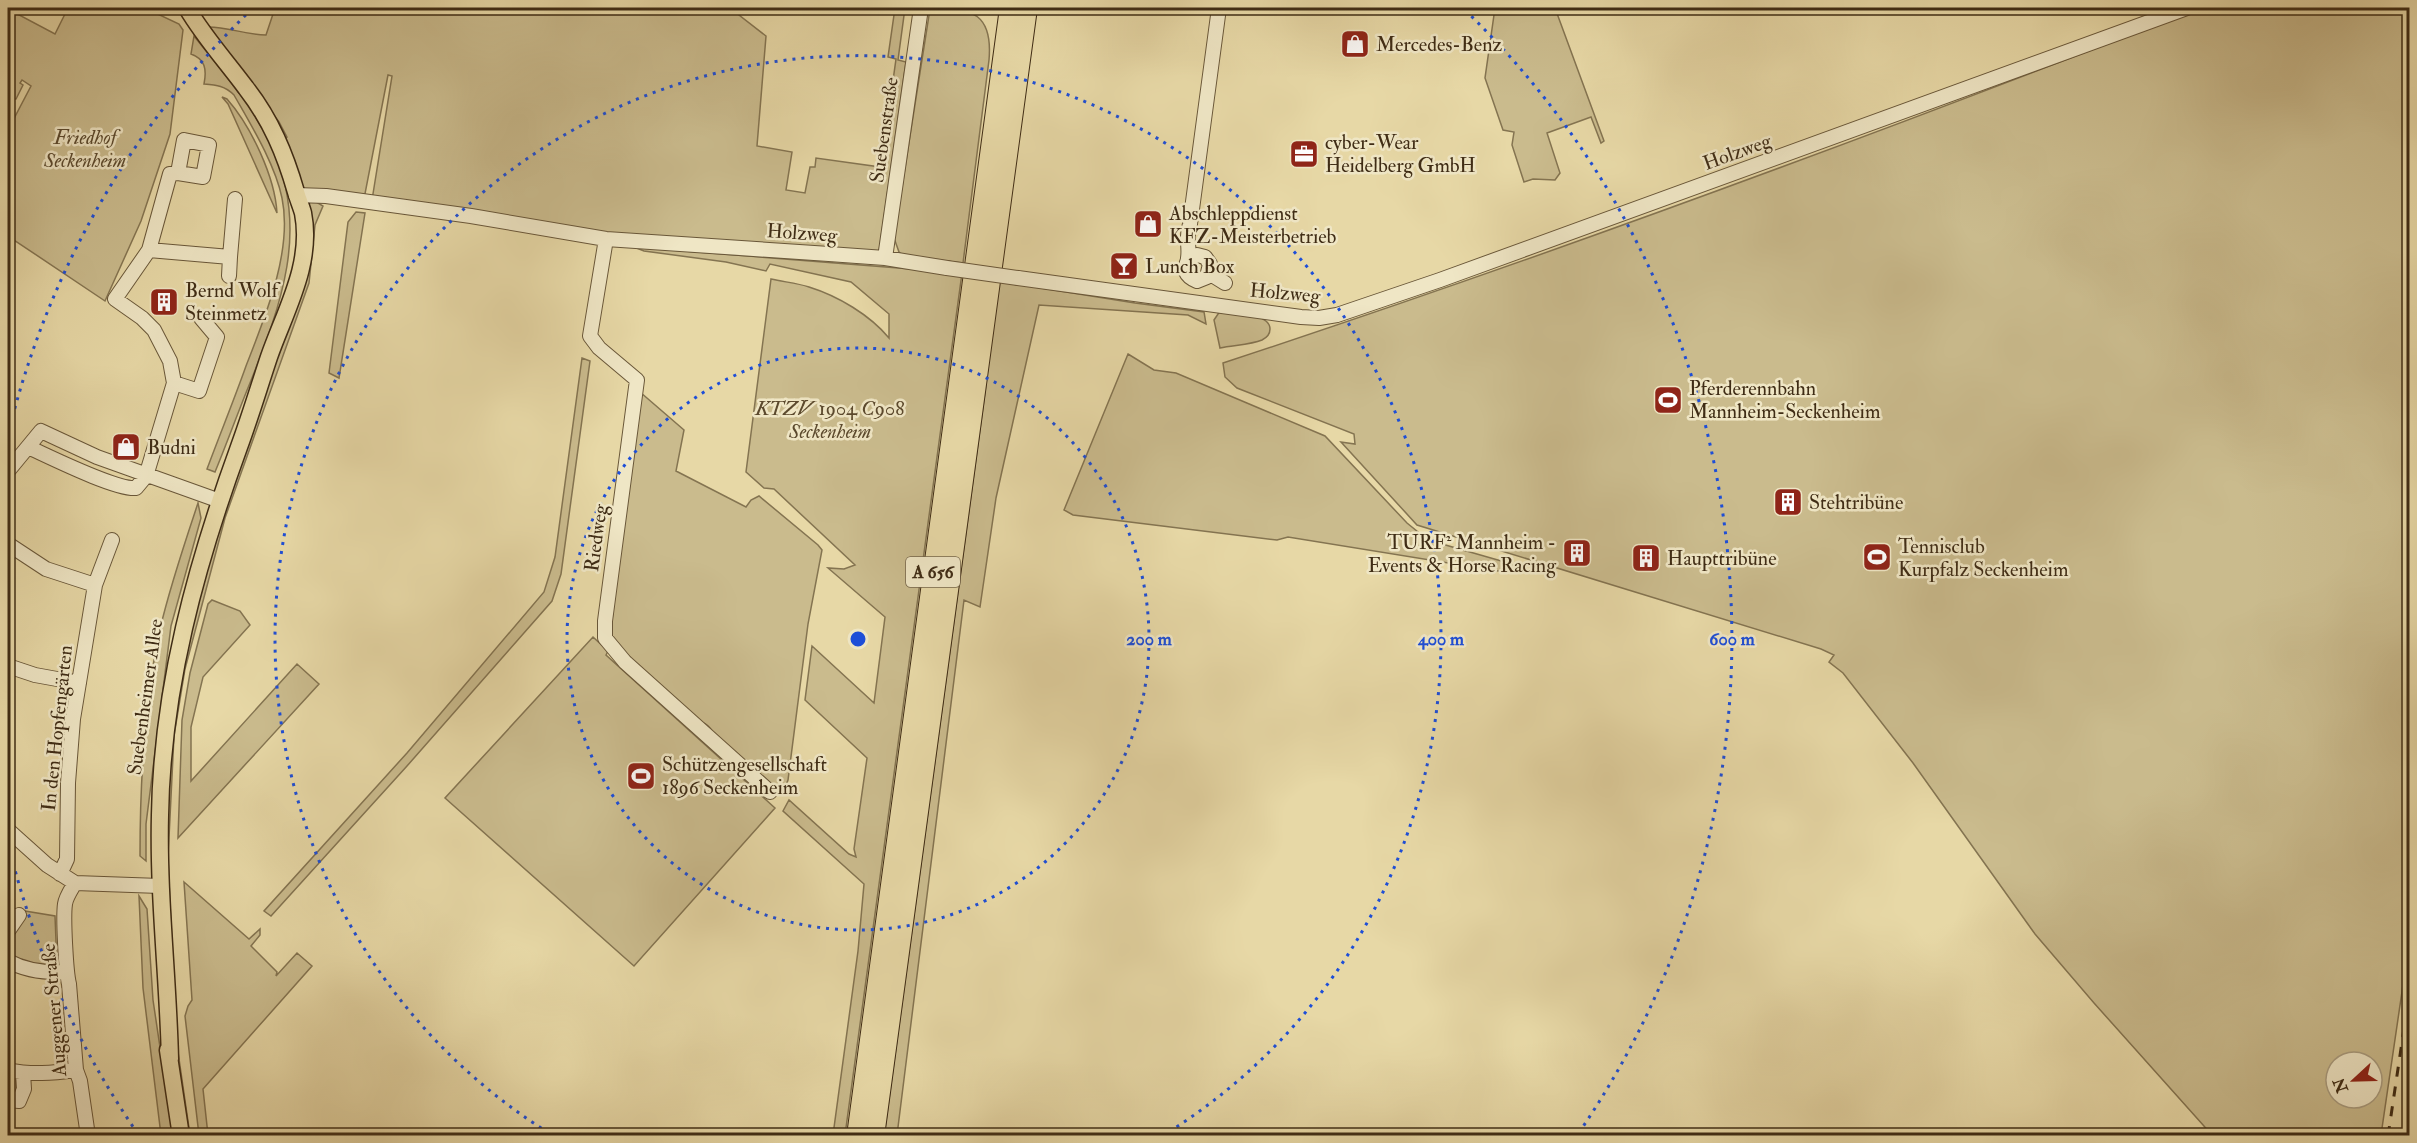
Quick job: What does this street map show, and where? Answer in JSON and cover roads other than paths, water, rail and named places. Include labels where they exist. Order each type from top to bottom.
[{"type":"highway","name":"A 656","points":[[857,1136],[1010,8]]},
{"type":"highway","name":"A 656","points":[[874,1136],[1027,8]]},
{"type":"main road","name":"Suebenheimer Allee","points":[[181,1136],[159,1002],[154,776],[168,671],[183,594],[246,403],[269,356],[284,316],[293,260],[296,195],[288,164],[274,132],[247,89],[206,37],[187,8]]},
{"type":"street","name":"Suebenstraße","points":[[885,258],[921,8]]},
{"type":"street","points":[[1194,303],[1210,264],[1194,258],[1186,240],[1219,8]]},
{"type":"street","name":"Holzweg","points":[[296,195],[326,196],[471,216],[606,239],[885,258],[1194,303],[1319,318],[1337,315],[1554,239],[2187,8]]},
{"type":"street","points":[[28,447],[74,468],[132,489],[141,486],[147,476],[174,382],[166,354],[154,330],[142,318],[115,299],[149,249],[170,174],[178,173]]},
{"type":"street","points":[[229,276],[235,199]]},
{"type":"street","name":"Riedweg","points":[[606,239],[590,336],[599,348],[637,380],[604,621],[605,638],[625,662],[770,792]]},
{"type":"street","points":[[149,249],[230,258]]},
{"type":"street","points":[[1194,258],[1185,266],[1186,273],[1191,278],[1203,277],[1225,283]]},
{"type":"street","points":[[174,382],[199,391],[217,337],[201,318]]},
{"type":"street","points":[[8,471],[41,431],[97,457],[215,499]]},
{"type":"street","name":"In den Hopfengärten","points":[[60,874],[67,859],[68,783],[79,683],[95,585],[112,540]]},
{"type":"street","points":[[8,544],[46,569],[95,585]]},
{"type":"street","points":[[8,666],[35,675],[79,683]]},
{"type":"street","points":[[8,830],[60,874],[75,883],[155,886]]},
{"type":"street","name":"Auggener Straße","points":[[75,883],[65,904],[68,961],[66,972],[77,1058],[76,1070],[80,1080],[88,1136]]},
{"type":"street","points":[[8,931],[19,915]]},
{"type":"street","points":[[8,961],[21,968],[47,973],[66,972]]},
{"type":"street","points":[[8,1070],[47,1074],[76,1070]]},
{"type":"street","points":[[8,1100],[19,1101],[24,1089],[22,1073]]},
{"type":"railway","points":[[2388,1136],[2410,988]]},
{"type":"railway","points":[[2405,1136],[2410,1104]]},
{"type":"place","name":"Mercedes-Benz","points":[[1355,44]]},
{"type":"place","name":"cyber-Wear Heidelberg GmbH","points":[[1304,154]]},
{"type":"place","name":"Abschleppdienst KFZ-Meisterbetrieb","points":[[1148,224]]},
{"type":"place","name":"Lunch Box","points":[[1124,266]]},
{"type":"place","name":"Bernd Wolf Steinmetz","points":[[164,302]]},
{"type":"place","name":"Pferderennbahn Mannheim-Seckenheim","points":[[1668,400]]},
{"type":"place","name":"Budni","points":[[126,447]]},
{"type":"place","name":"Stehtribüne","points":[[1788,502]]},
{"type":"place","name":"TURF² Mannheim - Events & Horse Racing","points":[[1577,553]]},
{"type":"place","name":"Tennisclub Kurpfalz Seckenheim","points":[[1877,557]]},
{"type":"place","name":"Haupttribüne","points":[[1646,558]]},
{"type":"place","name":"Schützengesellschaft 1896 Seckenheim","points":[[641,776]]},
{"type":"park label","name":"Friedhof Seckenheim","points":[[85,148]]},
{"type":"park label","name":"KTZV 1904 C908 Seckenheim","points":[[830,420]]}]
